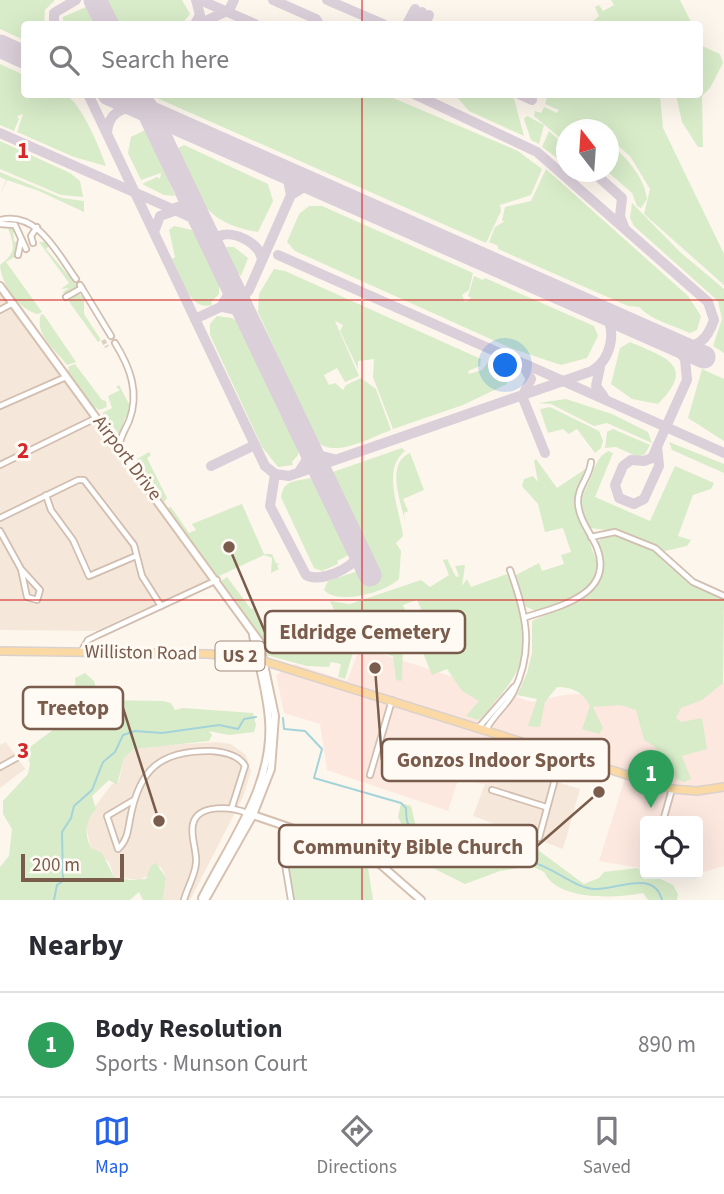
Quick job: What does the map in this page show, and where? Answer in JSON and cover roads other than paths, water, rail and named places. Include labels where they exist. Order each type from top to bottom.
[{"type":"main road","name":"Airport Drive","points":[[0,286],[253,630],[270,702],[267,755],[250,814],[203,900]]},
{"type":"main road","name":"Williston Road","points":[[0,651],[222,654],[260,660],[484,727],[672,789],[696,791],[724,787]]},
{"type":"main road","points":[[250,814],[363,853],[421,900]]},
{"type":"street","points":[[0,222],[15,218],[37,227],[79,284],[111,337]]},
{"type":"street","points":[[0,222],[15,225],[26,249]]},
{"type":"street","points":[[33,243],[31,236],[37,227]]},
{"type":"street","points":[[18,255],[22,239]]},
{"type":"street","points":[[66,297],[79,284]]},
{"type":"street","points":[[0,310],[13,303]]},
{"type":"street","points":[[115,343],[128,363],[133,389],[133,408],[119,447]]},
{"type":"street","points":[[0,406],[66,377]]},
{"type":"street","points":[[0,465],[96,417]]},
{"type":"street","points":[[526,617],[575,601],[590,590],[599,574],[600,562],[578,504],[580,489],[591,463]]},
{"type":"street","points":[[0,518],[78,480],[85,481],[132,542],[141,575],[160,606]]},
{"type":"street","points":[[46,495],[51,510],[73,540],[88,575],[94,576],[136,556]]},
{"type":"street","points":[[0,531],[21,569],[40,590],[37,600],[27,597],[21,569]]},
{"type":"street","points":[[592,537],[615,533],[655,548],[693,582],[724,596]]},
{"type":"street","points":[[484,727],[516,684],[527,656],[526,617],[510,570]]},
{"type":"street","points":[[81,652],[85,643],[98,635],[217,580]]},
{"type":"street","points":[[370,775],[392,699]]},
{"type":"street","points":[[134,800],[107,816],[118,849],[127,837],[140,780],[150,769],[184,754],[212,751],[233,755],[244,764],[245,774],[232,807]]},
{"type":"street","points":[[539,838],[562,753]]},
{"type":"street","points":[[0,767],[20,756]]},
{"type":"street","points":[[664,816],[672,789]]},
{"type":"street","points":[[492,790],[546,807]]},
{"type":"street","points":[[184,900],[196,866],[192,829],[195,819],[205,812],[232,807],[250,814]]},
{"type":"street","points":[[288,827],[285,858],[291,900]]},
{"type":"waterway","points":[[54,900],[57,885],[63,881],[62,832],[71,818],[74,806],[92,790],[103,762],[115,752],[123,735],[135,731],[162,733],[219,725],[238,729],[244,719],[256,717]]},
{"type":"waterway","points":[[283,718],[284,729],[305,731],[322,749],[314,778],[401,803],[406,808],[409,825],[414,830],[424,832],[429,852],[436,859],[467,866],[506,859],[528,861],[587,888],[634,883],[651,885],[662,900]]},
{"type":"tunnel","points":[[103,340],[107,347]]},
{"type":"place","name":"Eldridge Cemetery","points":[[229,547]]},
{"type":"place","name":"Gonzos Indoor Sports","points":[[375,668]]},
{"type":"place","name":"Community Bible Church","points":[[599,792]]},
{"type":"place","name":"Body Resolution","points":[[651,808]]},
{"type":"place","name":"Treetop","points":[[159,821]]}]
